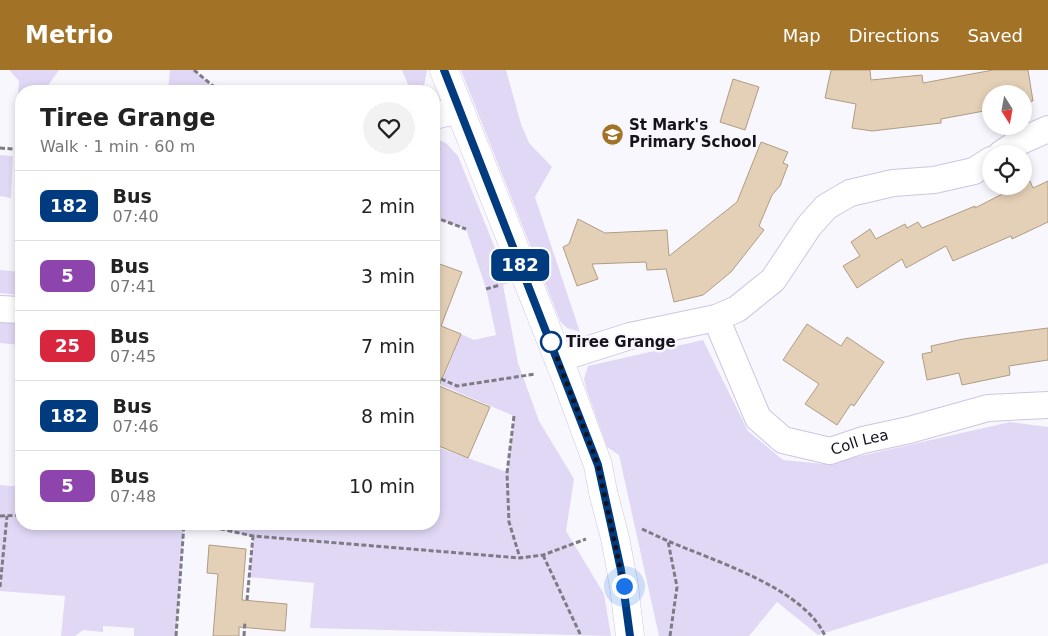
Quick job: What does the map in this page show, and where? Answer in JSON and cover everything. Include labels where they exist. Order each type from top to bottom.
[{"type":"street","points":[[444,70],[446,113],[560,365],[598,465],[624,586],[630,636]]},
{"type":"street","points":[[1014,145],[1048,130]]},
{"type":"street","points":[[560,365],[630,336],[716,318],[737,309],[773,280],[809,226],[826,207],[850,193],[893,183],[934,180],[974,171],[982,166]]},
{"type":"street","points":[[0,309],[15,310]]},
{"type":"street","name":"Coll Lea","points":[[716,318],[758,418],[782,440],[830,451],[863,440],[988,408],[1048,405]]},
{"type":"path","points":[[194,70],[212,85]]},
{"type":"path","points":[[0,148],[13,149]]},
{"type":"path","points":[[440,219],[466,229]]},
{"type":"path","points":[[440,379],[457,386],[560,365]]},
{"type":"path","points":[[514,416],[507,483],[509,522],[520,558]]},
{"type":"path","points":[[0,516],[15,515]]},
{"type":"path","points":[[0,587],[7,516]]},
{"type":"path","points":[[635,530],[644,528],[668,541],[769,585],[796,600],[825,636]]},
{"type":"path","points":[[176,636],[184,530]]},
{"type":"path","points":[[226,530],[253,536],[520,558],[543,555],[587,538]]},
{"type":"path","points":[[247,600],[253,536]]},
{"type":"path","points":[[668,541],[677,587],[670,636]]},
{"type":"path","points":[[543,555],[581,636]]},
{"type":"path","points":[[244,636],[245,621]]},
{"type":"shaded area","points":[[9,70],[59,70],[48,85],[19,85],[19,81]]},
{"type":"shaded area","points":[[170,70],[194,70],[211,85],[169,85]]},
{"type":"shaded area","points":[[402,70],[427,70],[424,85],[408,85]]},
{"type":"shaded area","points":[[461,70],[506,70],[521,124],[529,143],[552,167],[535,197],[580,332],[567,328],[560,321]]},
{"type":"shaded area","points":[[440,140],[446,143],[458,156],[509,283],[503,285],[518,363],[539,421],[574,479],[566,531],[604,594],[611,636],[310,628],[314,583],[249,577],[253,537],[223,530],[440,530],[440,448],[507,472],[514,416],[441,385],[461,334],[474,340],[496,335],[486,288],[466,229],[440,219]]},
{"type":"shaded area","points":[[0,155],[13,156],[11,198],[0,196]]},
{"type":"shaded area","points":[[0,270],[15,271],[15,294],[0,293]]},
{"type":"shaded area","points":[[0,320],[15,321],[15,344],[0,343]]},
{"type":"shaded area","points":[[703,340],[748,431],[783,460],[825,464],[1010,422],[1048,427],[1048,563],[818,635],[777,602],[749,636],[659,636],[619,455],[607,447],[584,379],[588,366]]},
{"type":"shaded area","points":[[0,485],[15,486],[15,530],[184,530],[176,636],[134,636],[134,628],[103,626],[103,632],[83,630],[75,636],[61,636],[65,596],[0,591]]},
{"type":"building","points":[[831,70],[870,70],[871,80],[922,75],[923,83],[993,70],[1028,70],[1030,85],[982,85],[982,111],[941,119],[941,123],[872,131],[852,128],[856,104],[825,98]]},
{"type":"building","points":[[733,79],[759,87],[745,130],[720,122]]},
{"type":"building","points":[[761,142],[788,152],[783,163],[788,165],[780,186],[772,195],[759,226],[764,230],[731,272],[703,295],[674,302],[666,269],[647,270],[646,262],[592,264],[598,279],[577,286],[563,247],[569,244],[578,219],[605,233],[667,230],[669,256],[737,202]]},
{"type":"building","points":[[1048,181],[1048,222],[1012,239],[1011,236],[953,261],[946,246],[906,268],[902,259],[857,288],[843,266],[860,256],[851,242],[870,229],[876,239],[905,224],[907,228],[918,222],[922,228],[975,206],[975,208],[1000,195],[1032,195],[1032,186],[1033,188]]},
{"type":"building","points":[[440,264],[462,272],[441,326],[461,334],[440,384]]},
{"type":"building","points":[[807,324],[841,346],[847,337],[884,362],[854,406],[851,404],[837,425],[805,404],[819,384],[783,360]]},
{"type":"building","points":[[1048,328],[1048,360],[1009,366],[1010,375],[962,385],[959,373],[927,380],[922,354],[932,352],[931,346],[963,339]]},
{"type":"building","points":[[440,386],[490,407],[468,458],[440,446]]},
{"type":"building","points":[[209,545],[246,549],[242,600],[287,604],[285,631],[239,627],[239,636],[213,636],[218,574],[207,573]]},
{"type":"bus line","name":"182","points":[[444,70],[534,302],[566,378],[598,465],[624,586],[630,636]]},
{"type":"place","name":"St Mark's Primary School","points":[[613,134]]},
{"type":"place","name":"Tiree Grange","points":[[551,342]]},
{"type":"route","points":[[551,342],[598,465],[624,586]]}]
